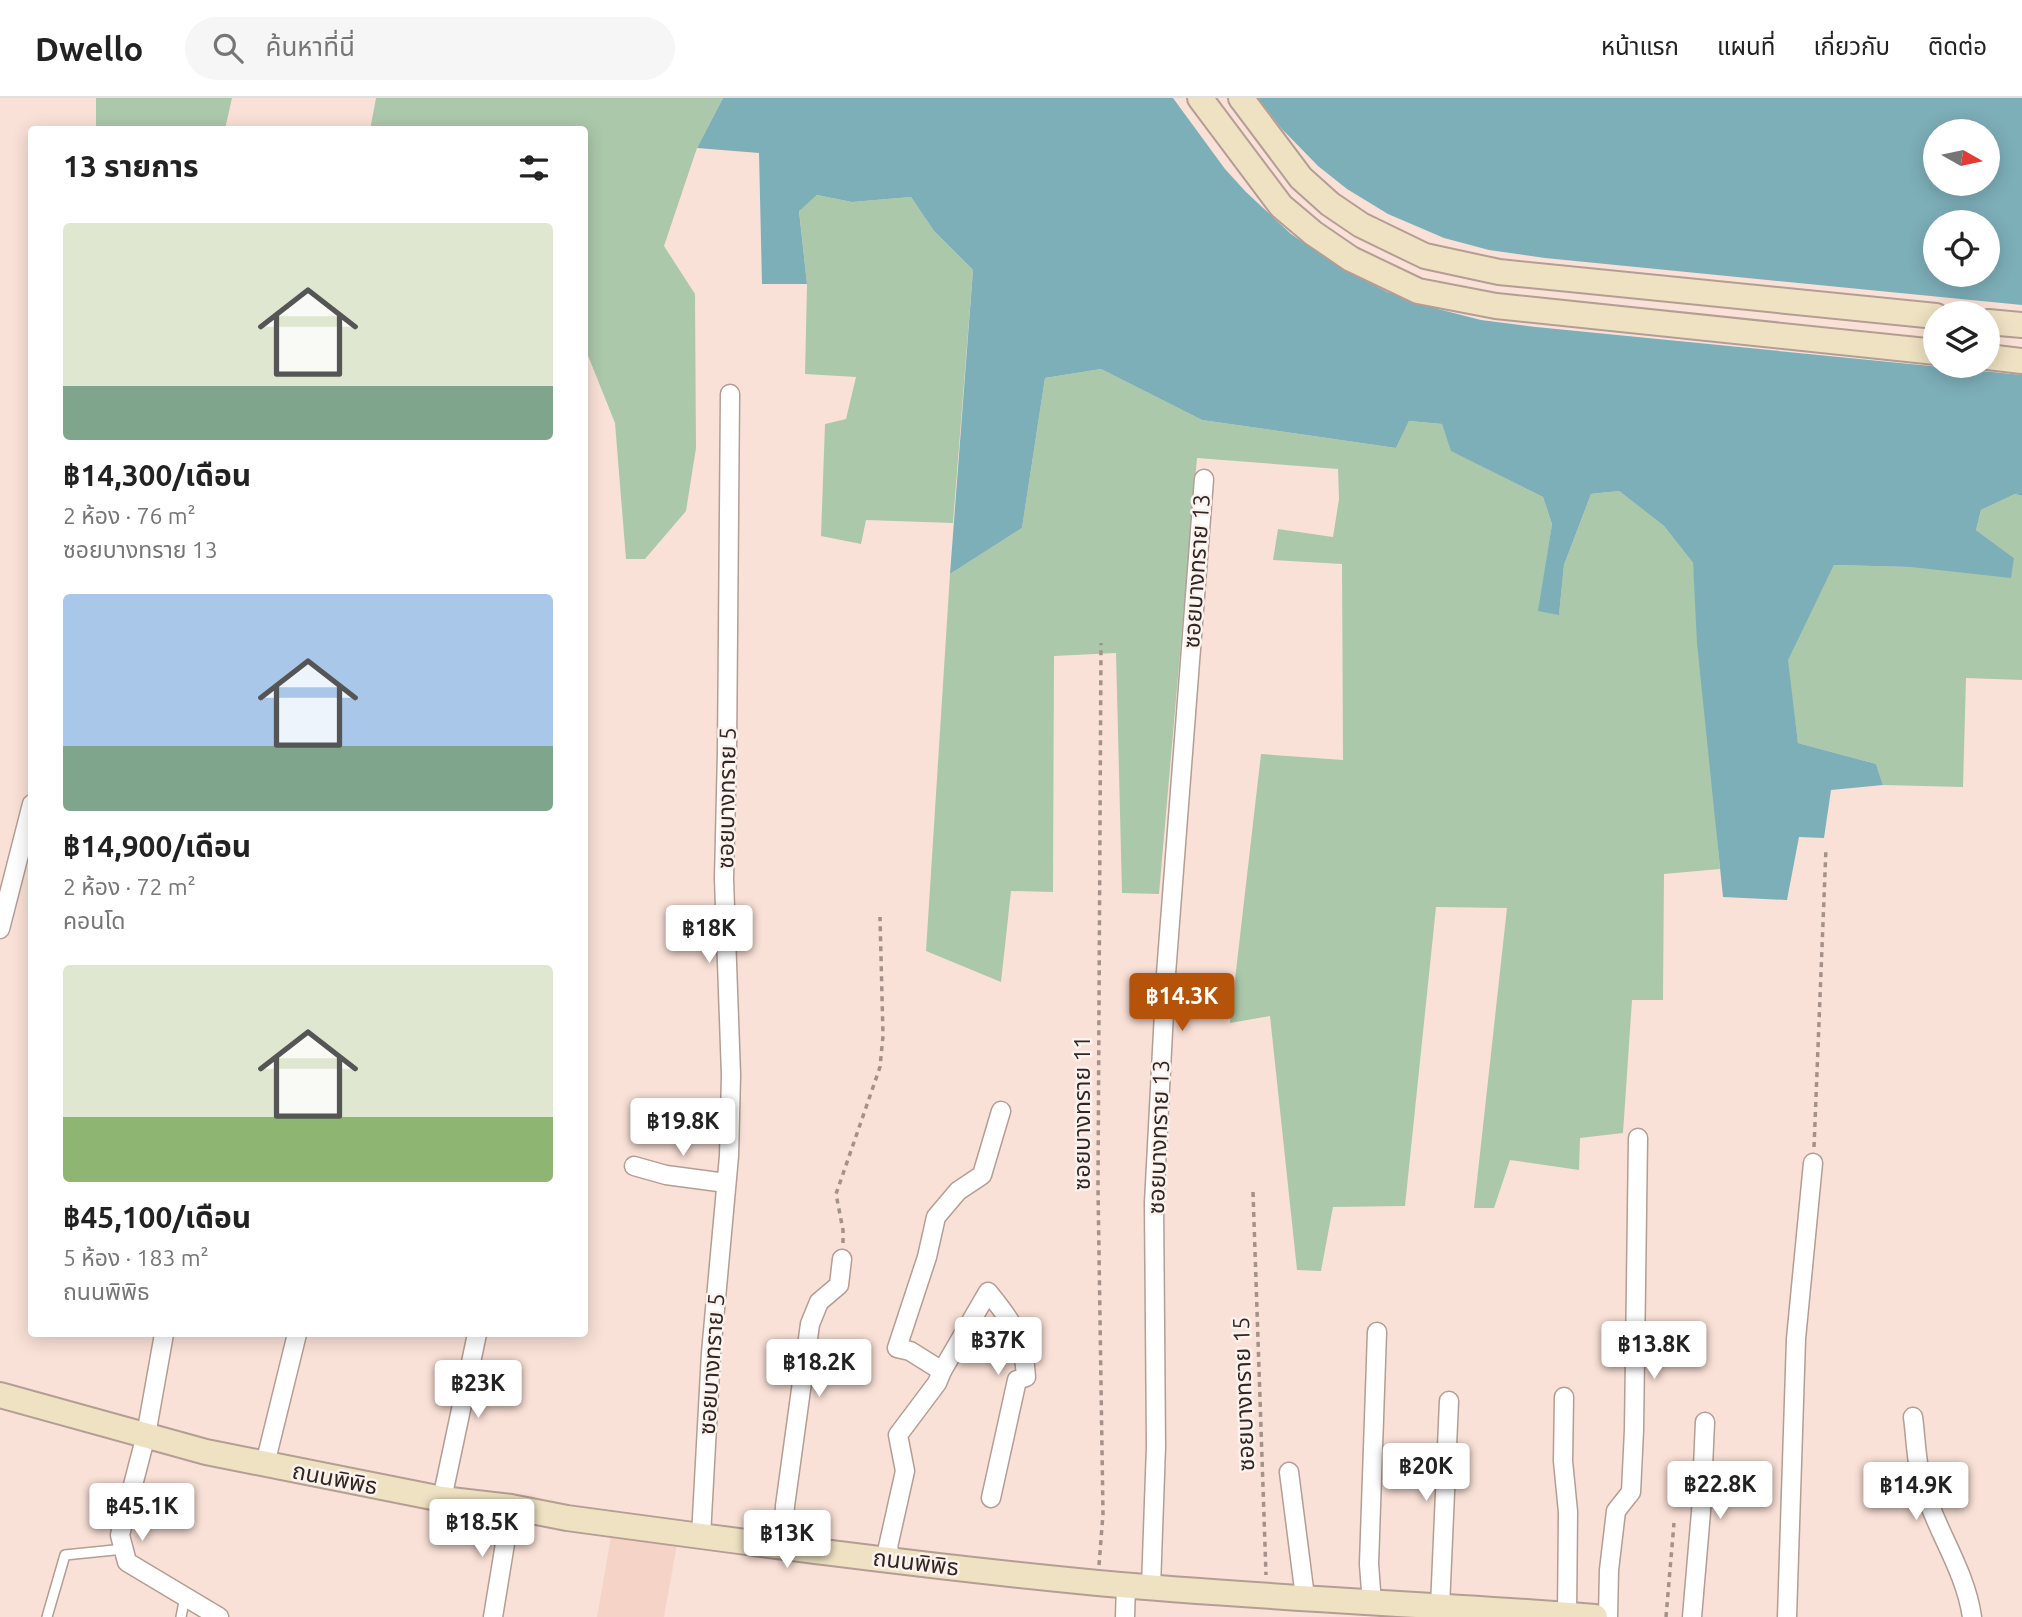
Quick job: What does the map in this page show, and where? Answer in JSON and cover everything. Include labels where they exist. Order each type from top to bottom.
[{"type":"main road","points":[[1200,98],[1281,206],[1313,233],[1351,258],[1418,290],[1496,306],[1923,351]]},
{"type":"main road","points":[[1241,98],[1301,178],[1330,204],[1362,225],[1425,256],[1499,272],[1923,315]]},
{"type":"main road","points":[[2000,323],[2022,325]]},
{"type":"main road","points":[[2000,358],[2022,361]]},
{"type":"main road","name":"ถนนพิพิธ","points":[[0,1395],[205,1452],[442,1499],[511,1507],[567,1518],[1097,1583],[1372,1604],[1593,1617]]},
{"type":"street","name":"ซอยบางทราย 5","points":[[701,1536],[731,1075],[724,879],[730,394]]},
{"type":"street","name":"ซอยบางทราย 13","points":[[1151,1587],[1156,1446],[1154,1203],[1166,974],[1204,479]]},
{"type":"street","points":[[0,929],[28,819]]},
{"type":"street","points":[[942,1371],[910,1351],[897,1348],[927,1258],[936,1217],[958,1191],[982,1175],[1001,1111]]},
{"type":"street","points":[[1608,1617],[1609,1570],[1616,1511],[1631,1492],[1638,1138]]},
{"type":"street","points":[[1787,1617],[1796,1339],[1813,1163]]},
{"type":"street","points":[[634,1166],[666,1175],[726,1183]]},
{"type":"street","points":[[783,1546],[785,1506],[810,1324],[820,1302],[839,1285],[842,1259]]},
{"type":"street","points":[[891,1559],[888,1547],[905,1471],[898,1435],[937,1382],[988,1292],[1012,1322],[1021,1345],[1026,1377],[1017,1380],[990,1498]]},
{"type":"street","points":[[1372,1604],[1370,1550],[1377,1332]]},
{"type":"street","points":[[163,1337],[146,1435],[120,1535],[127,1562],[219,1617]]},
{"type":"street","points":[[265,1464],[296,1337]]},
{"type":"street","points":[[442,1499],[476,1337]]},
{"type":"street","points":[[1564,1396],[1563,1461],[1568,1512],[1567,1615]]},
{"type":"street","points":[[1440,1607],[1449,1401]]},
{"type":"street","points":[[1913,1417],[1922,1482],[1940,1532],[1965,1586],[1972,1617]]},
{"type":"street","points":[[1692,1617],[1702,1512],[1705,1422]]},
{"type":"street","points":[[1290,1472],[1305,1597]]},
{"type":"street","points":[[493,1617],[511,1507]]},
{"type":"street","points":[[1125,1617],[1126,1585]]},
{"type":"lane","points":[[47,1617],[65,1555],[124,1549]]},
{"type":"lane","points":[[181,1617],[185,1595]]},
{"type":"path","name":"ซอยบางทราย 11","points":[[1097,1583],[1103,1514],[1098,1187],[1101,643]]},
{"type":"path","points":[[1813,1163],[1826,848]]},
{"type":"path","points":[[842,1259],[844,1230],[836,1194],[880,1067],[883,1036],[880,917]]},
{"type":"path","name":"ซอยบางทราย 15","points":[[1252,1192],[1266,1594]]},
{"type":"path","points":[[1666,1617],[1674,1523]]},
{"type":"shaded area","points":[[613,1525],[679,1533],[664,1617],[597,1617]]},
{"type":"green space","points":[[96,98],[232,98],[226,126],[96,126]]},
{"type":"green space","points":[[376,98],[723,98],[697,148],[664,246],[695,294],[696,448],[686,511],[645,559],[626,559],[615,423],[588,356],[588,126],[371,126]]},
{"type":"green space","points":[[817,195],[852,202],[911,197],[934,231],[973,270],[953,523],[866,520],[861,544],[821,536],[825,424],[846,419],[856,377],[805,374],[807,284],[799,210]]},
{"type":"green space","points":[[1101,369],[1202,420],[1396,448],[1409,421],[1442,424],[1452,451],[1543,497],[1552,524],[1539,611],[1559,614],[1564,565],[1591,494],[1619,491],[1664,526],[1693,563],[1720,869],[1664,874],[1663,1000],[1632,1000],[1623,1133],[1580,1138],[1579,1170],[1510,1160],[1494,1208],[1474,1208],[1507,908],[1436,907],[1405,1206],[1333,1207],[1321,1271],[1297,1270],[1270,1016],[1230,1023],[1261,754],[1343,760],[1342,564],[1273,560],[1278,529],[1333,537],[1339,499],[1338,469],[1197,458],[1159,894],[1122,893],[1116,653],[1054,656],[1053,892],[1011,891],[1001,982],[926,951],[950,574],[1022,528],[1045,378]]},
{"type":"green space","points":[[2015,494],[2022,496],[2022,680],[1966,678],[1963,787],[1883,785],[1876,764],[1798,743],[1787,660],[1834,565],[1911,567],[2014,558],[1976,530],[1981,510]]},
{"type":"water","points":[[723,98],[2022,98],[2022,496],[2015,494],[1981,510],[1976,530],[2014,558],[2011,578],[1911,567],[1834,565],[1788,660],[1798,743],[1876,764],[1883,785],[1831,790],[1824,838],[1799,837],[1787,900],[1723,897],[1697,643],[1693,563],[1664,526],[1619,491],[1591,494],[1564,565],[1559,615],[1538,611],[1552,524],[1543,497],[1451,451],[1442,424],[1409,421],[1396,448],[1202,420],[1101,369],[1045,378],[1022,528],[950,574],[973,270],[934,231],[911,197],[852,202],[817,195],[799,211],[807,284],[762,284],[759,153],[697,148]]},
{"type":"pier","points":[[1173,98],[1258,98],[1281,128],[1318,166],[1347,189],[1388,214],[1444,238],[1489,250],[1545,258],[1981,301],[1923,301],[1923,365],[1481,320],[1387,292],[1336,265],[1291,234],[1225,169]]},
{"type":"pier","points":[[2000,303],[2022,305],[2022,375],[2000,373]]}]
